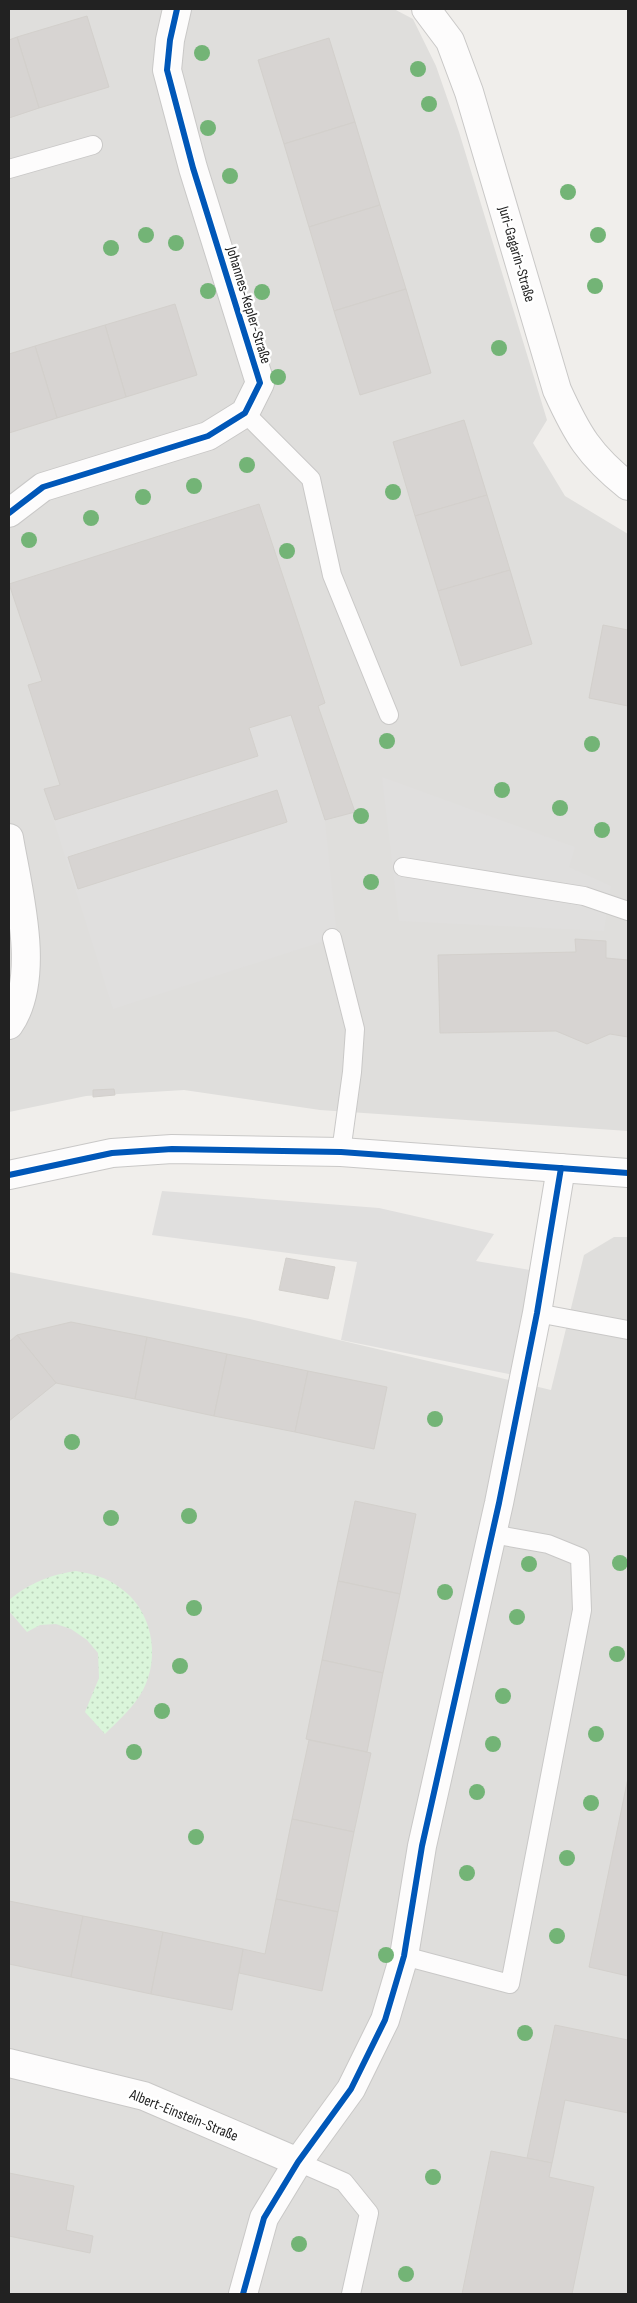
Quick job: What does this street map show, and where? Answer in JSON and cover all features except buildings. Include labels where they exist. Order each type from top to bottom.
[{"type":"street","name":"Johannes-Kepler-Straße","points":[[177,9],[170,40],[167,70],[193,168],[260,383],[245,413]]},
{"type":"street","name":"Juri-Gagarin-Straße","points":[[426,9],[450,41],[469,92],[557,390],[579,436],[594,455],[628,486]]},
{"type":"street","points":[[9,514],[43,487],[208,436],[245,413]]},
{"type":"street","points":[[9,838],[27,947],[24,990],[9,1025]]},
{"type":"street","points":[[9,1175],[112,1153],[172,1149],[341,1152],[628,1172]]},
{"type":"street","points":[[243,2294],[264,2218],[298,2162],[351,2089],[385,2020],[404,1956],[422,1846],[492,1534],[537,1313],[561,1168]]},
{"type":"street","name":"Albert-Einstein-Straße","points":[[9,2063],[144,2096],[298,2162]]},
{"type":"lane","points":[[9,169],[93,145]]},
{"type":"lane","points":[[245,413],[312,480],[332,575],[389,716]]},
{"type":"lane","points":[[403,867],[584,896],[628,911]]},
{"type":"lane","points":[[332,938],[355,1030],[352,1072],[341,1152]]},
{"type":"lane","points":[[537,1313],[628,1330]]},
{"type":"lane","points":[[404,1956],[510,1984],[582,1610],[580,1557],[548,1544],[492,1534]]},
{"type":"lane","points":[[298,2162],[344,2182],[368,2214],[352,2294]]},
{"type":"shaded area","points":[[9,9],[394,9],[413,19],[436,66],[459,132],[547,420],[533,443],[565,496],[628,534],[628,1131],[320,1110],[184,1090],[86,1096],[9,1112]]},
{"type":"shaded area","points":[[259,504],[325,703],[318,706],[355,812],[325,821],[337,937],[113,1009],[44,789],[60,784],[28,685],[41,681],[9,584]]},
{"type":"shaded area","points":[[382,777],[575,847],[569,867],[611,886],[604,931],[399,921]]},
{"type":"shaded area","points":[[162,1191],[379,1208],[494,1234],[476,1261],[542,1272],[519,1376],[341,1340],[357,1262],[152,1235]]},
{"type":"shaded area","points":[[614,1237],[628,1237],[628,2294],[9,2294],[9,1272],[250,1319],[551,1390],[584,1255]]},
{"type":"green space","points":[[76,1571],[104,1578],[130,1596],[146,1620],[150,1634],[152,1648],[151,1663],[143,1690],[130,1708],[105,1734],[85,1712],[99,1678],[98,1653],[87,1640],[71,1629],[56,1624],[40,1625],[27,1632],[9,1611],[9,1600],[32,1584],[48,1577]]},
{"type":"cycle path","points":[[9,513],[43,487],[208,436],[245,413],[260,383],[193,168],[167,70],[170,40],[177,9]]},
{"type":"cycle path","points":[[9,1175],[112,1153],[172,1149],[341,1152],[628,1173]]},
{"type":"cycle path","points":[[243,2294],[264,2218],[298,2162],[351,2089],[385,2020],[404,1956],[422,1846],[499,1503],[537,1313],[561,1168]]}]
